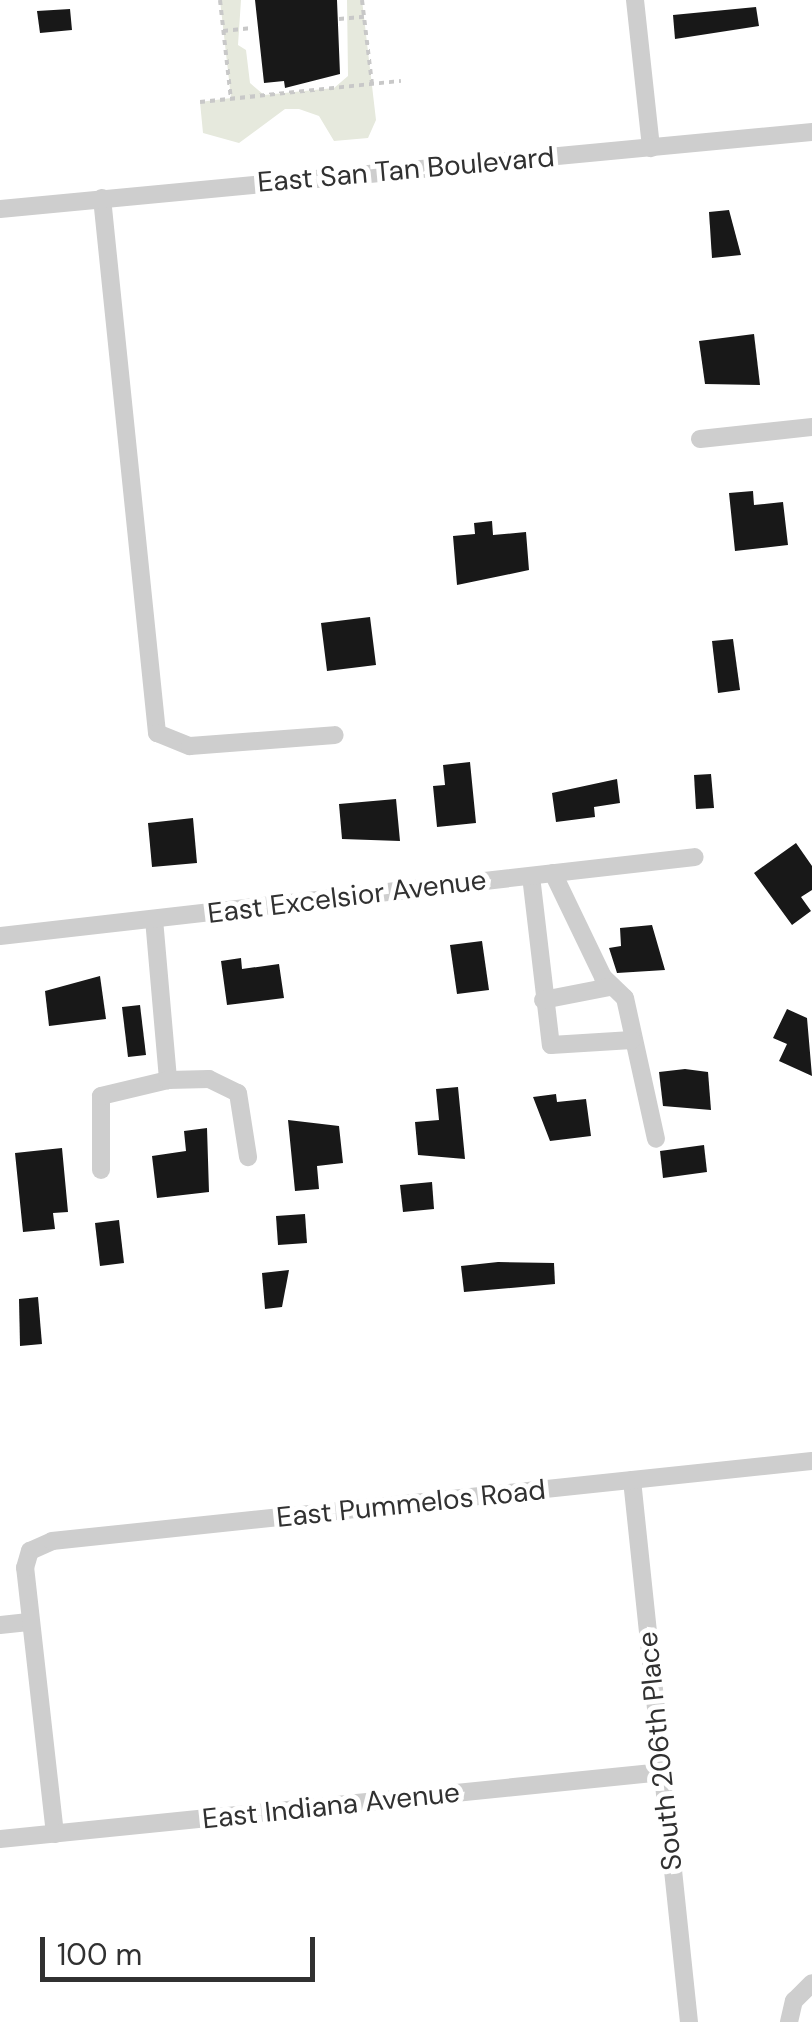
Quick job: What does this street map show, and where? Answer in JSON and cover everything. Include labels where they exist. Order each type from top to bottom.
[{"type":"street","points":[[635,0],[650,148]]},
{"type":"street","name":"East San Tan Boulevard","points":[[0,208],[812,132]]},
{"type":"street","points":[[102,198],[157,733],[190,746],[335,734]]},
{"type":"street","points":[[700,439],[812,427]]},
{"type":"street","name":"East Excelsior Avenue","points":[[0,936],[695,857]]},
{"type":"street","points":[[554,873],[610,987],[625,998],[656,1139]]},
{"type":"street","points":[[531,876],[546,1038],[557,1048],[632,1040]]},
{"type":"street","points":[[154,919],[168,1080]]},
{"type":"street","points":[[543,1000],[610,987]]},
{"type":"street","points":[[100,1170],[101,1096],[168,1080],[209,1079],[238,1093],[248,1158]]},
{"type":"street","name":"East Pummelos Road","points":[[31,1622],[25,1568],[30,1551],[52,1541],[812,1462]]},
{"type":"street","name":"South 206th Place","points":[[632,1480],[689,2022]]},
{"type":"street","points":[[0,1626],[31,1622],[55,1834]]},
{"type":"street","name":"East Indiana Avenue","points":[[0,1839],[662,1772]]},
{"type":"street","points":[[789,2022],[794,2001],[812,1983]]},
{"type":"path","points":[[220,0],[231,99]]},
{"type":"path","points":[[362,0],[372,84]]},
{"type":"path","points":[[339,20],[364,17]]},
{"type":"path","points":[[223,31],[252,28]]},
{"type":"path","points":[[200,102],[401,80]]},
{"type":"shaded area","points":[[220,0],[241,0],[238,45],[246,50],[250,83],[264,95],[334,88],[348,76],[347,0],[362,0],[376,120],[368,138],[334,141],[319,116],[299,109],[285,109],[239,143],[203,133],[200,102],[231,98]]},
{"type":"building","points":[[255,0],[337,0],[340,74],[285,88],[284,81],[264,83]]},
{"type":"building","points":[[756,7],[759,26],[675,39],[673,15]]},
{"type":"building","points":[[70,9],[72,30],[40,33],[37,11]]},
{"type":"building","points":[[729,210],[741,255],[712,258],[709,212]]},
{"type":"building","points":[[754,334],[760,385],[705,384],[699,341]]},
{"type":"building","points":[[753,491],[754,505],[783,502],[788,545],[735,551],[729,493]]},
{"type":"building","points":[[492,521],[493,535],[526,532],[529,570],[457,585],[453,536],[475,534],[474,523]]},
{"type":"building","points":[[370,617],[376,665],[327,671],[321,623]]},
{"type":"building","points":[[733,639],[740,690],[718,693],[712,641]]},
{"type":"building","points":[[470,762],[476,823],[437,827],[433,786],[445,785],[443,765]]},
{"type":"building","points":[[711,774],[714,808],[696,809],[694,775]]},
{"type":"building","points":[[617,779],[620,803],[594,807],[595,817],[556,822],[552,793]]},
{"type":"building","points":[[396,799],[400,841],[342,839],[339,804]]},
{"type":"building","points":[[193,818],[197,863],[152,867],[148,823]]},
{"type":"building","points":[[796,843],[812,866],[812,890],[801,897],[811,911],[792,925],[754,873]]},
{"type":"building","points":[[652,925],[665,970],[617,973],[609,948],[621,946],[620,928]]},
{"type":"building","points":[[482,941],[489,990],[457,994],[450,945]]},
{"type":"building","points":[[241,958],[242,969],[279,964],[284,998],[227,1005],[221,961]]},
{"type":"building","points":[[100,976],[106,1019],[49,1026],[45,991]]},
{"type":"building","points":[[140,1005],[146,1055],[128,1057],[122,1007]]},
{"type":"building","points":[[787,1009],[807,1018],[812,1076],[779,1061],[787,1044],[773,1038]]},
{"type":"building","points":[[659,1072],[708,1072],[711,1110],[663,1106]]},
{"type":"building","points":[[458,1087],[465,1159],[418,1155],[415,1122],[439,1120],[436,1089]]},
{"type":"building","points":[[556,1094],[557,1102],[586,1099],[591,1136],[550,1141],[533,1097]]},
{"type":"building","points":[[288,1120],[339,1126],[343,1163],[317,1166],[319,1189],[295,1191]]},
{"type":"building","points":[[207,1128],[209,1192],[157,1198],[152,1156],[186,1151],[184,1131]]},
{"type":"building","points":[[704,1145],[707,1172],[663,1178],[660,1151]]},
{"type":"building","points":[[62,1148],[68,1212],[53,1213],[55,1229],[23,1232],[15,1153]]},
{"type":"building","points":[[432,1182],[434,1209],[403,1212],[400,1185]]},
{"type":"building","points":[[305,1214],[307,1243],[278,1245],[276,1216]]},
{"type":"building","points":[[119,1220],[124,1263],[100,1266],[95,1223]]},
{"type":"building","points":[[554,1263],[555,1284],[464,1292],[461,1266]]},
{"type":"building","points":[[289,1270],[282,1307],[265,1309],[262,1273]]},
{"type":"building","points":[[38,1297],[42,1344],[20,1346],[19,1299]]}]
